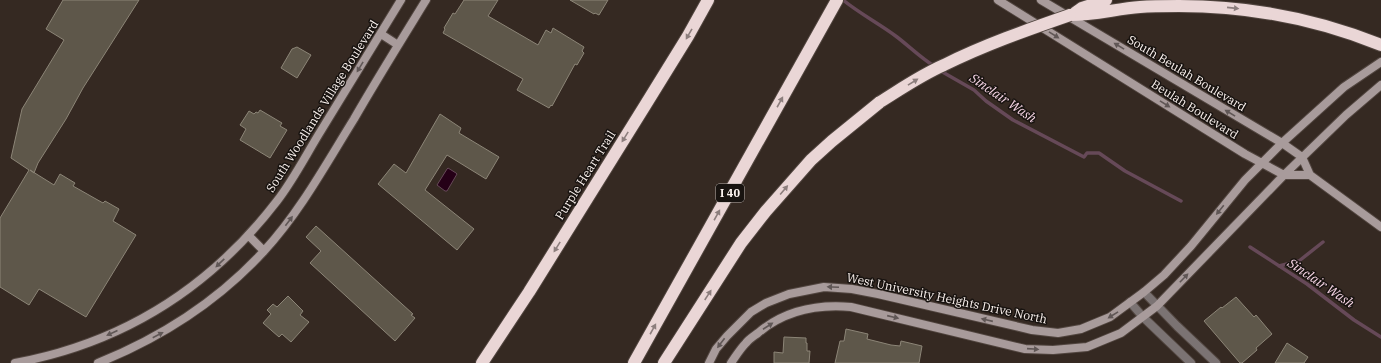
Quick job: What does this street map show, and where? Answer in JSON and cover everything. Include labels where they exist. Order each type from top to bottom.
[{"type":"highway","name":"Purple Heart Trail","points":[[482,363],[529,292],[688,36],[708,0]]},
{"type":"highway","name":"I 40","points":[[634,363],[837,0]]},
{"type":"highway","points":[[664,363],[741,243],[766,211],[811,160],[832,141],[880,102],[920,77],[995,43],[1070,15],[1082,8],[1106,0]]},
{"type":"highway","points":[[1070,15],[1082,15],[1140,7],[1228,7],[1292,17],[1325,26],[1381,45]]},
{"type":"street","name":"South Woodlands Village Boulevard","points":[[15,363],[78,347],[144,318],[178,297],[210,272],[248,235],[286,189],[401,0]]},
{"type":"street","points":[[98,363],[124,353],[169,329],[213,298],[264,251],[302,203],[426,0]]},
{"type":"street","name":"Beulah Boulevard","points":[[998,0],[1238,150],[1284,175],[1310,175]]},
{"type":"street","name":"South Beulah Boulevard","points":[[1041,0],[1302,157]]},
{"type":"street","points":[[381,34],[398,45]]},
{"type":"street","name":"West University Heights Drive North","points":[[709,363],[716,349],[751,312],[766,303],[789,294],[817,288],[838,287],[852,289],[1032,330],[1058,333],[1081,329],[1110,317],[1144,292],[1191,246],[1245,180],[1282,144],[1344,87],[1381,62]]},
{"type":"street","points":[[731,363],[746,342],[768,325],[791,313],[822,307],[836,306],[851,308],[1025,349],[1054,350],[1088,347],[1121,333],[1157,306],[1302,157],[1346,115],[1381,85]]},
{"type":"street","points":[[1302,157],[1310,175],[1381,227]]},
{"type":"street","points":[[248,235],[264,251]]},
{"type":"street","points":[[1144,292],[1216,363]]},
{"type":"street","points":[[1130,302],[1143,317],[1191,363]]},
{"type":"shaded area","points":[[448,168],[457,174],[447,191],[445,191],[437,185]]},
{"type":"building","points":[[63,0],[139,0],[83,88],[66,119],[38,163],[34,173],[54,185],[60,174],[75,183],[73,186],[103,203],[105,201],[119,209],[113,221],[136,235],[86,317],[39,289],[29,305],[0,287],[0,218],[29,170],[11,158],[22,109],[64,40],[46,29]]},
{"type":"building","points":[[464,0],[498,0],[488,16],[538,45],[546,30],[551,33],[553,28],[584,47],[582,51],[584,53],[577,65],[575,64],[552,106],[551,105],[549,108],[517,90],[523,79],[443,33],[444,28],[453,13],[455,14]]},
{"type":"building","points":[[570,0],[608,0],[599,15],[594,14]]},
{"type":"building","points":[[297,47],[311,55],[297,78],[281,68],[292,49]]},
{"type":"building","points":[[260,110],[282,123],[280,126],[287,130],[270,158],[240,140],[246,129],[240,125],[249,111],[254,114],[256,112],[258,113]]},
{"type":"building","points":[[440,114],[461,128],[459,133],[499,157],[486,179],[447,155],[425,190],[474,229],[457,250],[378,184],[394,164],[406,173]]},
{"type":"building","points":[[316,226],[413,314],[411,315],[415,318],[395,341],[310,263],[321,251],[306,237]]},
{"type":"building","points":[[288,296],[303,311],[300,315],[309,322],[291,342],[282,334],[279,337],[263,323],[271,314],[267,310],[273,304],[277,307]]},
{"type":"building","points":[[1236,297],[1254,317],[1256,315],[1272,334],[1242,363],[1240,363],[1204,321]]},
{"type":"building","points":[[846,329],[868,334],[867,339],[891,345],[900,346],[901,341],[922,346],[919,363],[835,363],[840,341],[844,341]]},
{"type":"building","points":[[784,337],[806,338],[807,351],[810,351],[809,363],[774,363],[774,352],[783,353]]},
{"type":"building","points":[[1287,343],[1308,357],[1304,363],[1275,363]]},
{"type":"waterway","name":"Sinclair Wash","points":[[843,0],[890,32],[934,66]]},
{"type":"waterway","name":"Sinclair Wash","points":[[939,70],[974,90],[986,101],[1013,120],[1084,157],[1087,153],[1099,153],[1125,171],[1181,201]]},
{"type":"waterway","points":[[1279,266],[1299,261],[1323,242]]},
{"type":"waterway","name":"Sinclair Wash","points":[[1250,247],[1307,284],[1354,320],[1381,337]]}]
